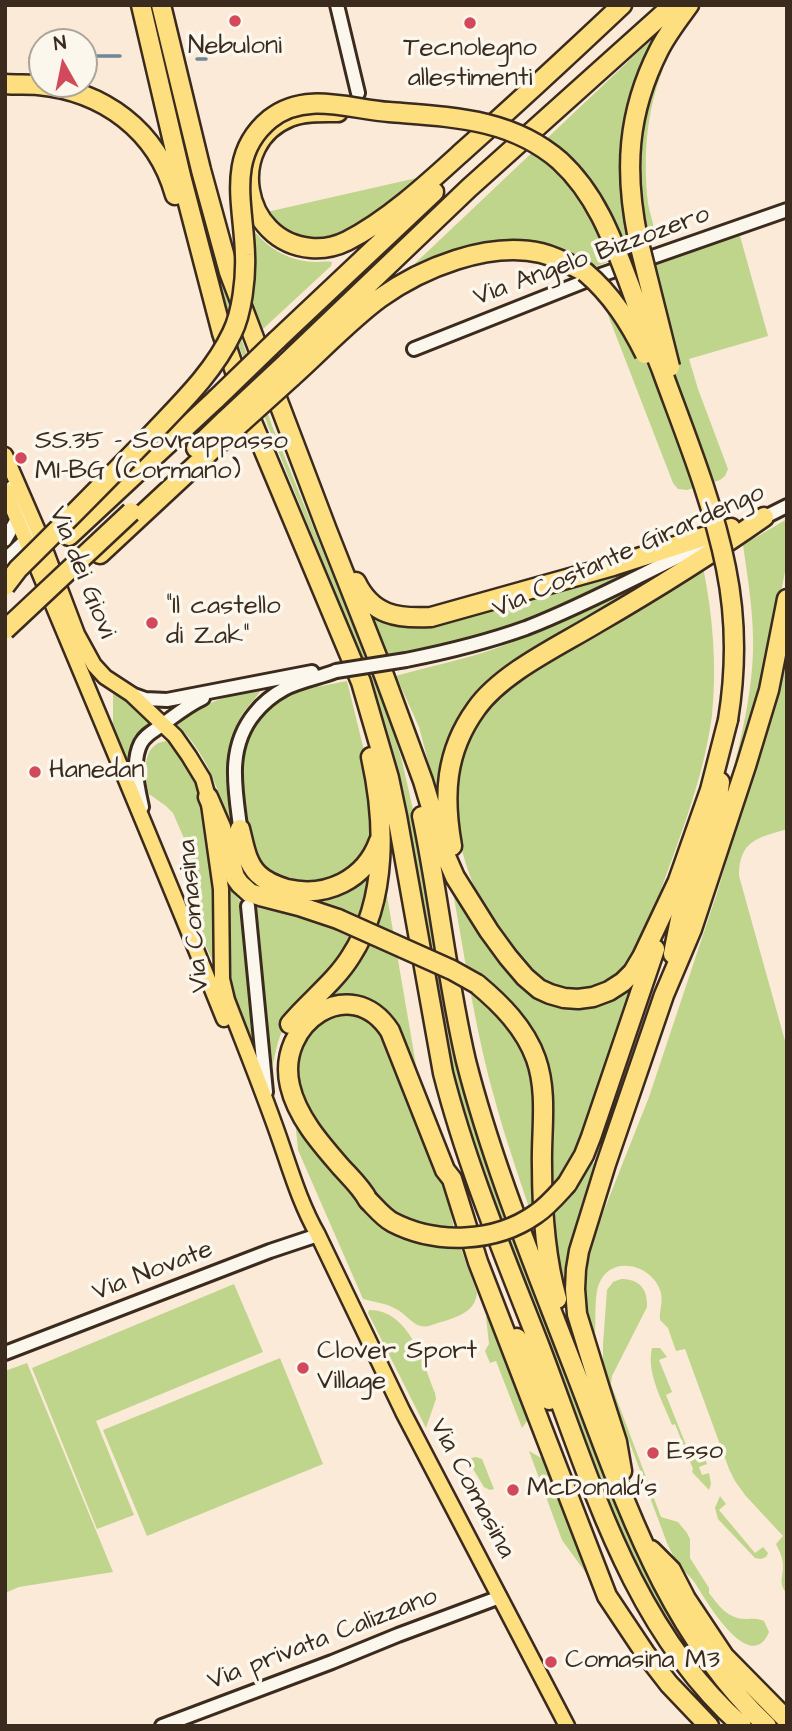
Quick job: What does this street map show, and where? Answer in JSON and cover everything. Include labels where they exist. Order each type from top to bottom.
[{"type":"highway","points":[[141,5],[222,333],[252,422],[360,682],[389,778],[433,1025],[451,1104],[476,1180],[621,1558],[652,1615],[685,1666],[742,1726]]},
{"type":"highway","points":[[161,5],[229,272],[378,659],[455,877],[489,932],[525,977],[550,995],[578,999],[609,991],[633,972],[677,883]]},
{"type":"highway","points":[[622,5],[521,100],[413,196],[345,242],[328,248],[311,248],[292,245],[280,239],[269,228],[252,202],[248,187],[249,169],[254,153],[263,137],[277,125],[291,117],[318,112],[372,111],[480,121],[515,133],[559,160],[592,197],[625,272],[707,494],[731,595],[734,667],[717,807],[680,919],[664,995]]},
{"type":"highway","points":[[5,597],[634,5]]},
{"type":"highway","points":[[5,630],[289,370],[469,188],[673,5]]},
{"type":"highway","points":[[683,429],[638,239],[629,183],[629,163],[634,120],[649,70],[660,48],[689,5]]},
{"type":"highway","points":[[5,85],[38,85],[88,96],[131,123],[148,140],[165,166],[188,239],[207,279]]},
{"type":"highway","points":[[5,586],[18,569],[207,376],[233,332],[244,281],[241,166],[258,131],[289,108],[304,104],[320,102],[372,111]]},
{"type":"highway","points":[[289,370],[378,299],[446,262],[493,252],[544,253],[585,272],[616,303],[635,334],[683,429]]},
{"type":"highway","points":[[5,630],[37,612],[100,554],[227,427]]},
{"type":"highway","points":[[327,530],[348,561],[366,599],[379,609],[410,618],[431,617],[613,566],[764,517]]},
{"type":"highway","points":[[467,893],[447,821],[447,783],[461,734],[475,709],[490,691],[510,676],[658,587],[764,517]]},
{"type":"highway","points":[[627,1505],[617,1441],[577,1314],[576,1269],[585,1228],[664,995],[692,929],[746,766],[769,690],[787,599]]},
{"type":"highway","points":[[367,704],[371,753],[380,803],[381,835],[380,863],[372,912],[351,956],[287,1028],[280,1048],[278,1066],[282,1089],[314,1148],[334,1172],[389,1220],[417,1232],[447,1237],[478,1237],[507,1229],[535,1215],[567,1184],[584,1155],[710,790],[728,720]]},
{"type":"highway","points":[[397,714],[427,839],[464,1047],[476,1097],[519,1226],[627,1505],[661,1583],[715,1670],[767,1726]]},
{"type":"highway","points":[[208,797],[221,828],[234,877],[250,892],[338,919],[452,970],[477,984],[496,1000],[510,1015],[530,1046],[538,1068],[542,1100],[542,1166],[547,1251],[578,1377]]},
{"type":"highway","points":[[240,829],[246,853],[259,874],[278,887],[309,892],[338,886],[352,878],[371,857],[381,835]]},
{"type":"highway","points":[[368,1200],[361,1188],[318,1140],[297,1105],[290,1087],[288,1060],[294,1040],[320,1011],[343,1005],[361,1008],[376,1016],[392,1036],[445,1170],[452,1179],[478,1262],[611,1605],[669,1684],[709,1726]]},
{"type":"highway","points":[[494,1302],[525,1350],[605,1517]]},
{"type":"highway","points":[[641,1540],[671,1570],[687,1600],[724,1656],[787,1720]]},
{"type":"main road","name":"Via dei Giovi","points":[[5,455],[38,531],[77,634],[94,665],[105,677],[131,694]]},
{"type":"main road","name":"Via dei Giovi","points":[[5,489],[96,709]]},
{"type":"main road","name":"Via Comasina","points":[[131,694],[175,736],[203,779],[221,889],[222,979],[227,1000],[281,1143],[301,1181],[318,1234],[398,1403],[567,1726]]},
{"type":"main road","name":"Via Comasina","points":[[96,709],[232,1038],[268,1110]]},
{"type":"street","points":[[337,5],[358,93]]},
{"type":"street","name":"Via Angelo Bizzozero","points":[[414,349],[598,276],[787,210]]},
{"type":"street","points":[[5,471],[29,534],[5,560]]},
{"type":"street","name":"Via Costante Girardengo","points":[[131,694],[163,701],[322,670],[336,671],[443,653],[526,627],[787,506]]},
{"type":"street","points":[[5,540],[17,519]]},
{"type":"street","points":[[244,868],[234,765],[239,742],[247,724],[261,706],[279,692],[336,671]]},
{"type":"street","name":"Via Costante Girardengo","points":[[163,724],[177,712],[198,701],[243,685]]},
{"type":"street","name":"Via Comasina","points":[[147,828],[137,784],[136,763],[141,744],[151,732],[163,724]]},
{"type":"street","points":[[248,906],[268,1110]]},
{"type":"street","name":"Via Novate","points":[[5,1353],[318,1234]]},
{"type":"street","name":"Via privata Calizzano","points":[[162,1726],[500,1597]]},
{"type":"green space","points":[[655,36],[657,39],[644,66],[636,191],[642,116],[656,70],[663,69],[649,119],[646,152],[648,203],[654,230],[651,246],[589,269],[533,249],[407,274],[406,272]]},
{"type":"green space","points":[[175,102],[224,290],[273,428],[353,626],[378,680],[402,761],[414,814],[445,994],[610,1487],[638,1553],[670,1614],[708,1672],[755,1726],[749,1726],[692,1666],[623,1548],[482,1178],[452,1075],[371,689],[358,649],[268,426],[223,302],[170,103]]},
{"type":"green space","points":[[421,177],[360,234],[310,249],[258,214]]},
{"type":"green space","points":[[248,223],[261,239],[285,255],[304,261],[332,262],[331,266],[263,329],[248,295]]},
{"type":"green space","points":[[740,236],[768,336],[689,359],[728,469],[720,480],[687,490],[678,489],[673,483],[608,315],[605,300],[655,281],[651,266]]},
{"type":"green space","points":[[787,519],[787,560],[767,671],[721,816],[742,735],[752,673],[753,625],[743,545]]},
{"type":"green space","points":[[703,567],[713,641],[713,697],[708,739],[690,808],[646,936],[633,963],[624,974],[596,990],[585,993],[561,991],[536,979],[525,968],[488,914],[473,884],[457,820],[458,788],[464,757],[477,726],[498,698],[514,684]]},
{"type":"green space","points":[[632,568],[579,597],[528,620],[458,643],[410,653],[387,656],[368,611],[392,621]]},
{"type":"green space","points":[[638,586],[640,589],[482,694],[443,817],[419,727],[396,676],[496,648]]},
{"type":"green space","points":[[787,633],[787,829],[767,835],[746,848],[742,855],[739,876],[787,1048],[787,1594],[782,1583],[783,1566],[776,1544],[783,1536],[745,1495],[729,1469],[685,1349],[676,1351],[668,1328],[660,1320],[661,1293],[657,1283],[650,1275],[632,1266],[613,1268],[605,1274],[597,1289],[595,1338],[592,1340],[585,1301],[589,1248],[649,1097],[717,893],[772,708]]},
{"type":"green space","points":[[347,681],[368,767],[373,843],[352,874],[311,887],[275,878],[262,866],[247,834],[239,769],[241,750],[250,730],[275,701],[291,692]]},
{"type":"green space","points":[[262,688],[240,718],[229,751],[229,804],[236,857],[216,785],[200,753],[175,722],[217,700]]},
{"type":"green space","points":[[113,693],[124,695],[149,718],[150,725],[135,787],[112,729]]},
{"type":"green space","points":[[171,742],[192,771],[213,845],[217,970],[202,938],[188,883],[186,843],[173,813],[149,794],[147,786],[148,754],[158,743]]},
{"type":"green space","points":[[232,864],[304,900],[337,896],[354,888],[372,872],[362,929],[261,896]]},
{"type":"green space","points":[[224,875],[229,888],[241,902],[259,1063],[256,1064],[229,986]]},
{"type":"green space","points":[[451,882],[519,982],[580,1007],[602,1003],[633,984],[635,988],[576,1156],[595,1164],[573,1237],[566,1282],[559,1283],[554,1254],[546,1081],[486,989],[485,1004],[519,1043],[536,1090],[537,1233],[489,1077],[476,1022]]},
{"type":"green space","points":[[385,884],[416,1065],[432,1123],[385,1016],[324,1004],[363,952],[374,926]]},
{"type":"green space","points":[[253,907],[302,917],[354,939],[338,963],[299,1006],[283,1030],[272,1066]]},
{"type":"green space","points":[[341,1012],[364,1018],[383,1033],[446,1188],[454,1229],[477,1293],[471,1307],[452,1319],[429,1326],[419,1325],[388,1305],[363,1299],[298,1150],[291,1065],[311,1025]]},
{"type":"green space","points":[[621,1279],[641,1286],[646,1295],[647,1307],[612,1376],[611,1384],[661,1517],[678,1522],[687,1533],[690,1539],[690,1558],[720,1607],[734,1617],[764,1621],[769,1632],[761,1643],[751,1646],[729,1630],[678,1564],[667,1543],[606,1379],[603,1362],[607,1290],[613,1282]]},
{"type":"green space","points":[[234,1284],[263,1352],[96,1421],[134,1515],[97,1529],[32,1368]]},
{"type":"green space","points":[[369,1310],[383,1312],[395,1319],[405,1328],[420,1354],[436,1399],[426,1428],[368,1313]]},
{"type":"green space","points":[[493,1313],[530,1417],[522,1428],[496,1361],[490,1363],[485,1351],[489,1344],[486,1317]]},
{"type":"green space","points":[[652,1348],[660,1348],[667,1357],[659,1360],[672,1392],[666,1395],[692,1460],[704,1456],[707,1464],[699,1467],[702,1475],[709,1473],[709,1490],[692,1472],[675,1424],[672,1425],[660,1397],[651,1367]]},
{"type":"green space","points":[[280,1358],[323,1464],[147,1536],[103,1430]]},
{"type":"green space","points":[[27,1363],[113,1572],[19,1587],[5,1593],[5,1371]]},
{"type":"green space","points":[[529,1451],[543,1459],[552,1469],[594,1579],[591,1580],[562,1540]]},
{"type":"green space","points":[[476,1457],[482,1459],[494,1489],[484,1487],[467,1463]]},
{"type":"green space","points":[[720,1496],[726,1504],[719,1510],[755,1553],[763,1547],[768,1553],[766,1557],[755,1558],[718,1519],[715,1508]]},
{"type":"waterway","points":[[98,56],[120,56]]},
{"type":"waterway","points":[[197,59],[206,59]]},
{"type":"place","name":"Nebuloni","points":[[235,21]]},
{"type":"place","name":"Tecnolegno allestimenti","points":[[470,23]]},
{"type":"place","name":"SS.35 - Sovrappasso MI-BG (Cormano)","points":[[21,458]]},
{"type":"place","name":"\"Il castello di Zak\"","points":[[152,623]]},
{"type":"place","name":"Hanedan","points":[[35,772]]},
{"type":"place","name":"Clover Sport Village","points":[[303,1368]]},
{"type":"place","name":"Esso","points":[[653,1453]]},
{"type":"place","name":"McDonald's","points":[[513,1490]]},
{"type":"place","name":"Comasina M3","points":[[551,1662]]}]
